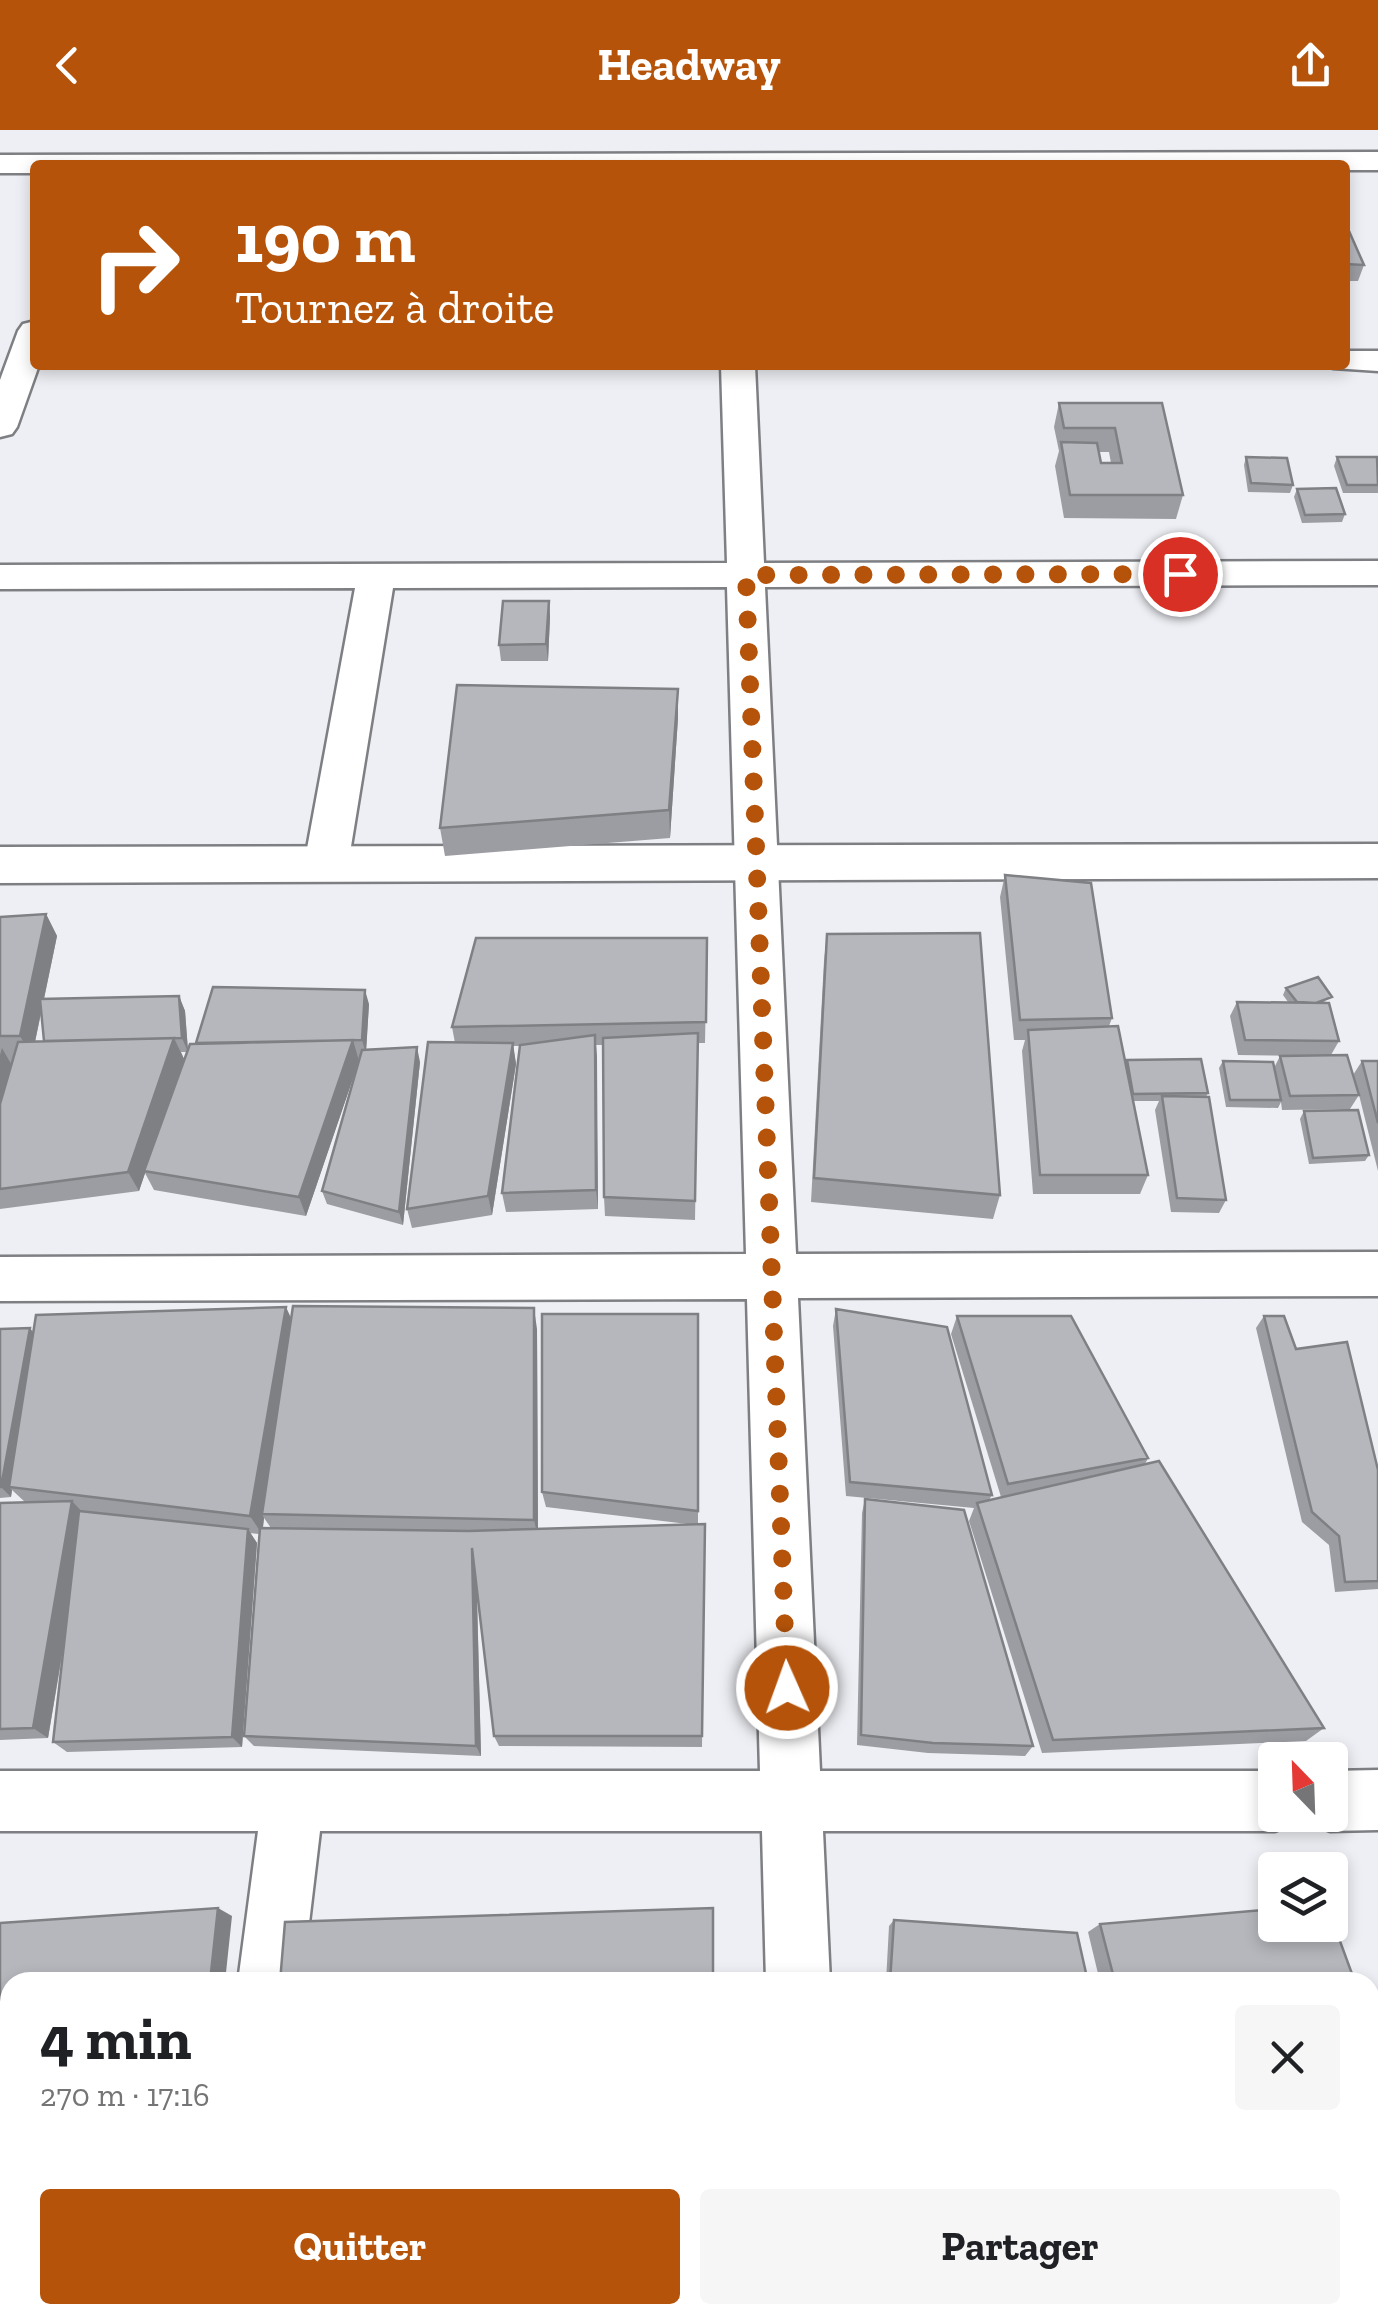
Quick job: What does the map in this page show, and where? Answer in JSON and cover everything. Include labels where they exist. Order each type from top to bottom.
[{"type":"street","points":[[98,160],[109,130]]},
{"type":"street","points":[[730,130],[731,160]]},
{"type":"street","points":[[1350,166],[1376,166],[1358,130]]},
{"type":"street","points":[[0,164],[30,164]]},
{"type":"street","points":[[0,427],[24,347]]},
{"type":"street","points":[[1350,361],[1378,361]]},
{"type":"street","points":[[738,370],[798,1972]]},
{"type":"street","points":[[0,577],[1378,573]]},
{"type":"street","points":[[326,865],[376,576]]},
{"type":"street","points":[[0,866],[1378,861]]},
{"type":"street","points":[[0,1278],[1378,1274]]},
{"type":"street","points":[[0,1802],[1258,1800]]},
{"type":"street","points":[[1348,1800],[1378,1800]]},
{"type":"street","points":[[271,1972],[293,1801]]},
{"type":"building","points":[[1350,233],[1364,265],[1350,264]]},
{"type":"building","points":[[1059,403],[1162,403],[1183,495],[1070,495],[1061,442],[1097,443],[1101,463],[1122,463],[1115,428],[1064,428]]},
{"type":"building","points":[[1246,457],[1287,458],[1293,485],[1251,483]]},
{"type":"building","points":[[1337,457],[1377,457],[1378,485],[1347,485]]},
{"type":"building","points":[[1336,488],[1345,514],[1305,515],[1297,489]]},
{"type":"building","points":[[503,601],[549,601],[546,644],[499,645]]},
{"type":"building","points":[[457,685],[678,689],[669,810],[440,828]]},
{"type":"building","points":[[1005,875],[1091,883],[1112,1018],[1020,1020]]},
{"type":"building","points":[[46,914],[20,1036],[0,1036],[0,917]]},
{"type":"building","points":[[980,933],[1000,1195],[814,1178],[827,934]]},
{"type":"building","points":[[476,938],[707,938],[706,1022],[452,1027]]},
{"type":"building","points":[[1318,977],[1332,997],[1316,1003],[1297,1002],[1286,988]]},
{"type":"building","points":[[213,987],[365,990],[362,1040],[196,1043]]},
{"type":"building","points":[[179,996],[182,1038],[44,1041],[40,999]]},
{"type":"building","points":[[1237,1002],[1329,1003],[1339,1041],[1245,1040]]},
{"type":"building","points":[[1118,1026],[1148,1175],[1040,1175],[1028,1030]]},
{"type":"building","points":[[698,1033],[695,1201],[604,1197],[603,1038]]},
{"type":"building","points":[[595,1035],[596,1190],[502,1193],[520,1045]]},
{"type":"building","points":[[174,1038],[128,1172],[0,1189],[0,1104],[18,1042]]},
{"type":"building","points":[[353,1040],[299,1197],[144,1171],[190,1044]]},
{"type":"building","points":[[428,1042],[513,1043],[488,1196],[407,1209]]},
{"type":"building","points":[[417,1047],[399,1212],[322,1191],[362,1050]]},
{"type":"building","points":[[1347,1055],[1359,1095],[1290,1096],[1280,1056]]},
{"type":"building","points":[[1201,1059],[1208,1093],[1133,1094],[1127,1060]]},
{"type":"building","points":[[1223,1061],[1273,1062],[1281,1100],[1230,1100]]},
{"type":"building","points":[[1362,1061],[1378,1061],[1378,1123]]},
{"type":"building","points":[[1162,1096],[1209,1097],[1226,1200],[1177,1198]]},
{"type":"building","points":[[1358,1110],[1369,1155],[1313,1158],[1304,1111]]},
{"type":"building","points":[[293,1306],[534,1308],[534,1520],[262,1514]]},
{"type":"building","points":[[286,1307],[250,1516],[9,1487],[36,1315]]},
{"type":"building","points":[[836,1309],[947,1327],[992,1495],[850,1482]]},
{"type":"building","points":[[542,1314],[698,1314],[698,1511],[542,1492]]},
{"type":"building","points":[[957,1316],[1071,1316],[1148,1458],[1008,1484]]},
{"type":"building","points":[[1264,1316],[1284,1316],[1296,1349],[1347,1342],[1378,1470],[1378,1581],[1345,1582],[1339,1536],[1312,1512]]},
{"type":"building","points":[[30,1328],[1,1487],[0,1487],[0,1329]]},
{"type":"building","points":[[1159,1461],[1324,1728],[1053,1740],[977,1503]]},
{"type":"building","points":[[865,1499],[964,1510],[1033,1746],[933,1743],[861,1735]]},
{"type":"building","points":[[72,1501],[33,1728],[0,1729],[0,1503]]},
{"type":"building","points":[[79,1511],[248,1529],[232,1737],[53,1742]]},
{"type":"building","points":[[705,1524],[702,1736],[494,1736],[472,1548],[476,1746],[244,1736],[260,1528],[469,1531]]},
{"type":"building","points":[[218,1908],[211,1972],[0,1972],[0,1923]]},
{"type":"building","points":[[713,1908],[713,1972],[281,1972],[285,1922]]},
{"type":"building","points":[[1258,1910],[1258,1942],[1340,1942],[1351,1972],[1112,1972],[1100,1924]]},
{"type":"building","points":[[894,1920],[1077,1933],[1086,1972],[891,1972]]},
{"type":"route","points":[[787,1688],[746,575],[1180,574]]}]
